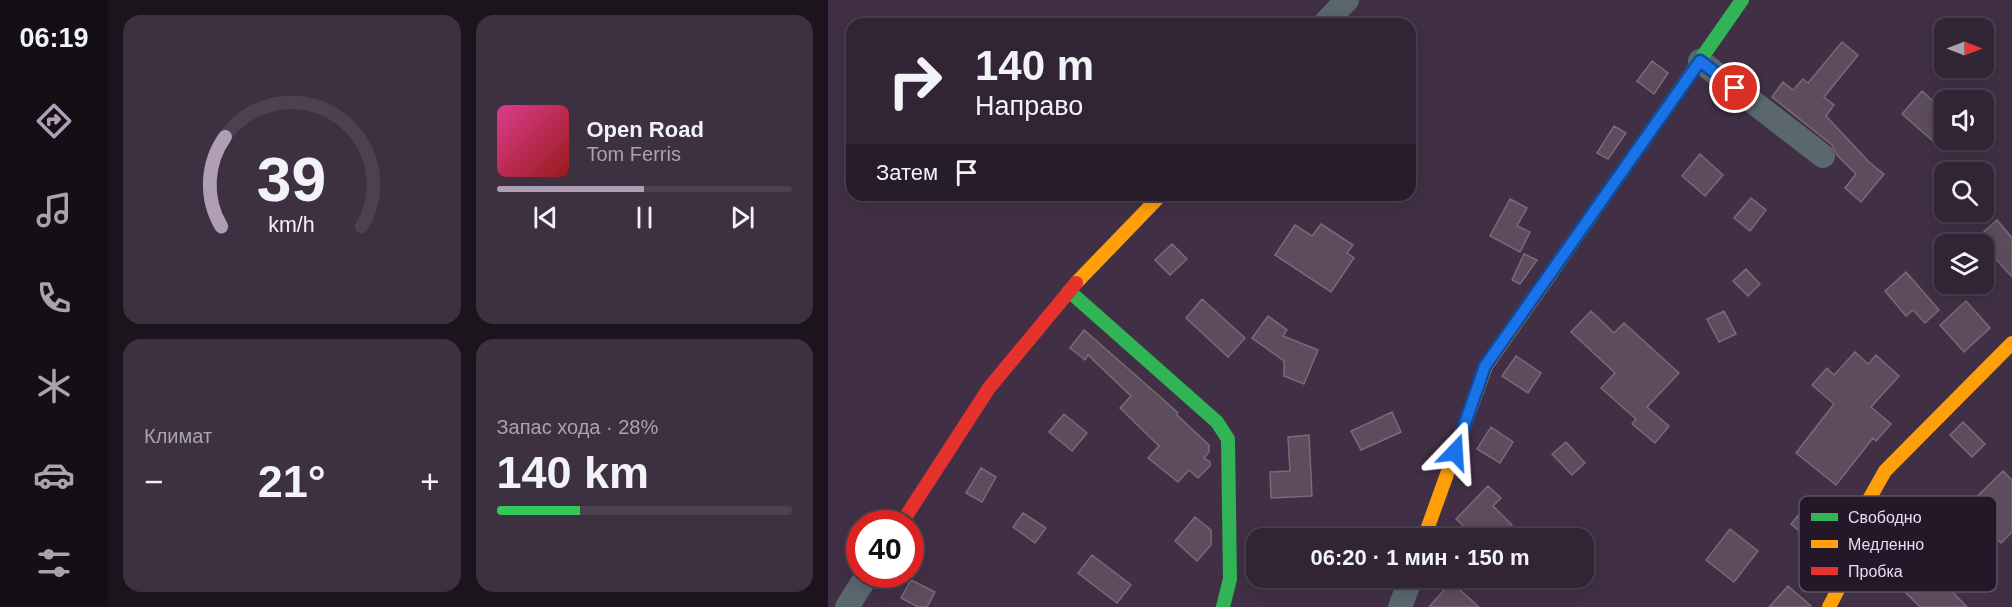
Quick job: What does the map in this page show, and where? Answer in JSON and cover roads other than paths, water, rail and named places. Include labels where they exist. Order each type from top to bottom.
[{"type":"street","points":[[1330,18],[1347,0]]},
{"type":"street","points":[[1428,528],[1485,366],[1742,0]]},
{"type":"street","points":[[1700,61],[1823,156]]},
{"type":"street","points":[[910,510],[989,388],[1069,291],[1155,201]]},
{"type":"street","points":[[1069,291],[1216,422],[1228,439],[1230,579],[1223,607]]},
{"type":"street","points":[[1871,496],[1885,471],[2012,343]]},
{"type":"street","points":[[847,607],[859,588]]},
{"type":"street","points":[[1400,607],[1407,588]]},
{"type":"street","points":[[1829,607],[1837,592]]}]
